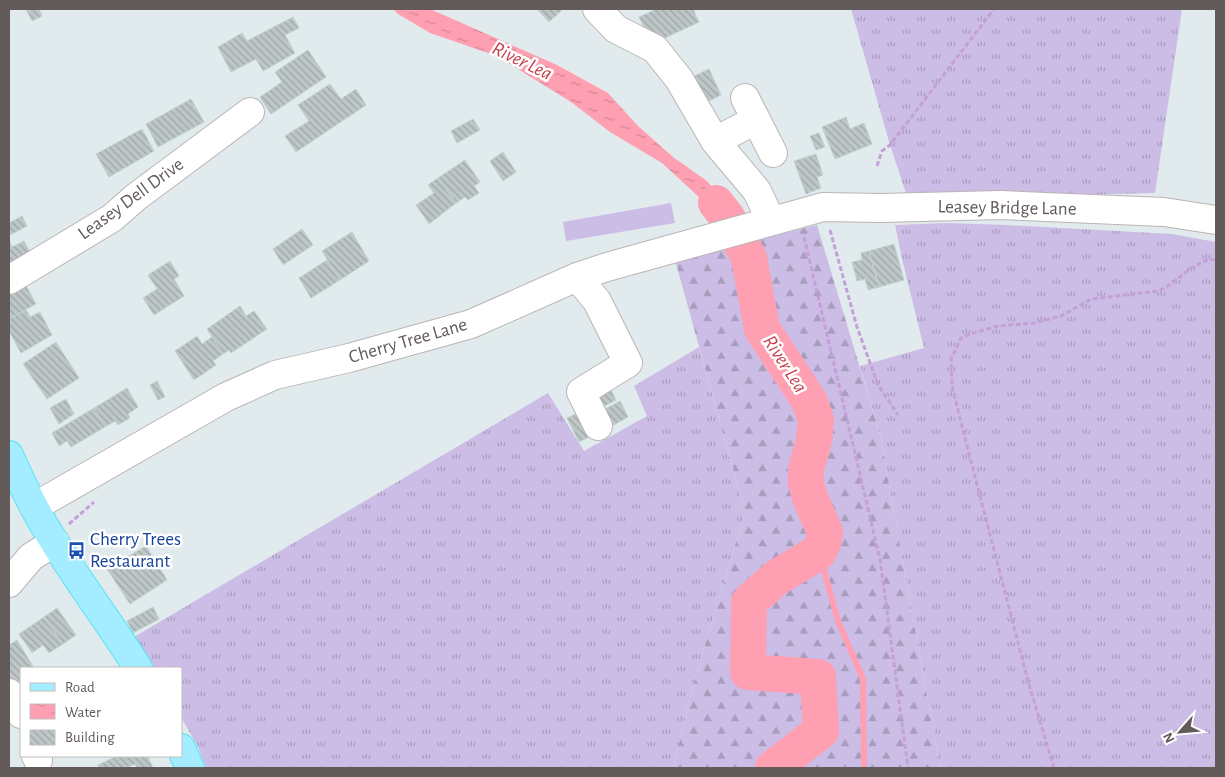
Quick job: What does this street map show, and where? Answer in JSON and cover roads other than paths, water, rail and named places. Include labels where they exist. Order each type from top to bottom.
[{"type":"main road","points":[[9,455],[34,507],[55,542],[137,667]]},
{"type":"main road","points":[[182,750],[190,768]]},
{"type":"street","points":[[597,9],[616,29],[656,49],[679,79],[715,141],[758,191],[771,221]]},
{"type":"street","points":[[715,141],[750,109],[772,153]]},
{"type":"street","name":"Leasey Dell Drive","points":[[9,280],[112,218],[136,197],[250,112]]},
{"type":"street","name":"Leasey Bridge Lane","points":[[811,210],[1001,205],[1164,212],[1216,220]]},
{"type":"street","name":"Cherry Tree Lane","points":[[34,507],[226,397],[274,375],[349,358],[471,324],[577,277],[734,230],[811,210]]},
{"type":"street","points":[[577,277],[597,301],[628,363],[581,392],[598,426]]},
{"type":"street","points":[[9,583],[31,557],[55,542]]},
{"type":"street","points":[[9,693],[20,712]]},
{"type":"water","points":[[393,9],[430,9],[557,65],[608,93],[638,126],[673,157],[707,181],[733,212],[750,242],[735,245],[701,199],[662,163],[610,132],[571,102],[497,56],[430,33]]},
{"type":"waterway","name":"River Lea","points":[[716,203],[727,217],[749,258],[762,329],[810,402],[816,421],[814,440],[806,470],[806,483],[810,498],[825,532],[823,543],[819,552],[776,578],[749,602],[748,672],[818,677],[821,731],[773,768]]},
{"type":"waterway","points":[[819,552],[838,621],[863,679],[864,768]]},
{"type":"place","name":"Cherry Trees Restaurant","points":[[76,550]]}]
